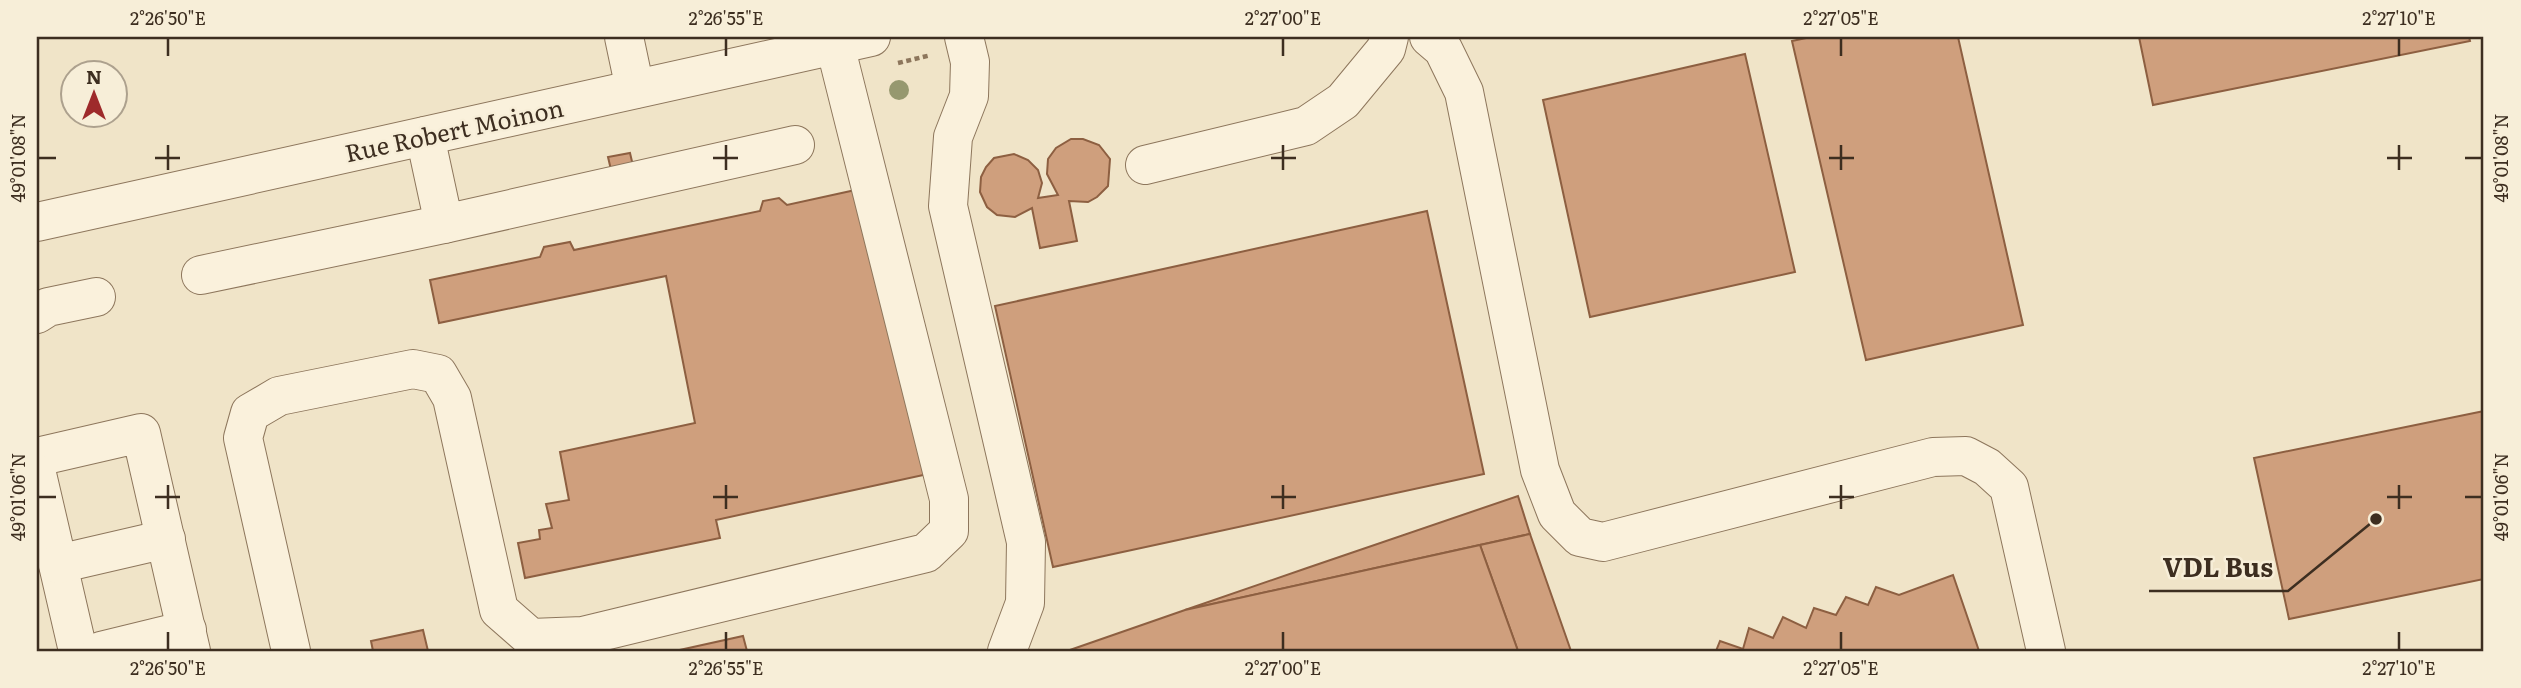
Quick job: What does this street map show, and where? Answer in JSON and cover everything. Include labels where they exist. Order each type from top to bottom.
[{"type":"street","points":[[624,37],[635,89]]},
{"type":"street","points":[[964,37],[970,62],[969,96],[953,137],[948,206],[1026,542],[1025,603],[1007,651]]},
{"type":"street","points":[[1145,165],[1306,126],[1343,101],[1385,49],[1389,37]]},
{"type":"street","points":[[1429,37],[1443,49],[1464,92],[1540,470],[1558,514],[1580,537],[1603,542],[1933,457],[1966,456],[1987,467],[2008,487],[2046,651]]},
{"type":"street","points":[[291,651],[243,438],[250,413],[279,396],[413,369],[438,374],[452,398],[499,610],[531,638],[583,636],[926,553],[949,531],[949,499],[853,41]]},
{"type":"street","name":"Rue Robert Moinon","points":[[37,222],[853,41]]},
{"type":"street","points":[[425,135],[444,224]]},
{"type":"street","points":[[201,275],[444,224],[795,145]]},
{"type":"street","points":[[37,314],[48,307],[96,297]]},
{"type":"street","points":[[37,457],[141,433],[189,641],[101,651]]},
{"type":"street","points":[[37,474],[78,651]]},
{"type":"street","points":[[58,564],[166,539]]},
{"type":"building","points":[[1811,37],[1958,37],[2023,325],[1866,360],[1792,41]]},
{"type":"building","points":[[2139,37],[2469,37],[2470,41],[2153,105]]},
{"type":"building","points":[[1745,54],[1795,272],[1590,317],[1543,100]]},
{"type":"building","points":[[1071,139],[1083,139],[1099,145],[1110,159],[1108,186],[1088,202],[1069,201],[1077,241],[1040,248],[1032,208],[1015,217],[997,215],[987,207],[980,192],[981,177],[994,158],[1014,154],[1028,160],[1038,170],[1042,183],[1038,198],[1058,195],[1047,174],[1048,159],[1056,148]]},
{"type":"building","points":[[630,153],[634,170],[612,174],[608,157]]},
{"type":"building","points":[[860,189],[928,474],[716,520],[720,538],[525,578],[518,543],[540,539],[539,530],[552,528],[546,504],[569,500],[560,452],[695,423],[666,276],[439,323],[430,280],[540,257],[544,247],[570,242],[574,250],[760,211],[763,201],[779,198],[787,205]]},
{"type":"building","points":[[1427,211],[1484,474],[1053,567],[995,306]]},
{"type":"building","points":[[2484,411],[2484,579],[2289,619],[2254,458]]},
{"type":"building","points":[[1518,496],[1530,534],[1185,610],[1307,568]]},
{"type":"building","points":[[1530,534],[1571,651],[1518,651],[1480,545]]},
{"type":"building","points":[[1480,545],[1518,651],[1067,651],[1185,610]]},
{"type":"building","points":[[1953,575],[1979,651],[1716,651],[1720,641],[1743,649],[1749,628],[1773,638],[1783,617],[1806,628],[1814,608],[1836,615],[1846,597],[1868,605],[1876,587],[1899,595]]},
{"type":"building","points":[[423,630],[428,651],[373,651],[371,641]]},
{"type":"building","points":[[743,636],[747,651],[675,651]]},
{"type":"place","name":"VDL Bus","points":[[2376,519]]}]
